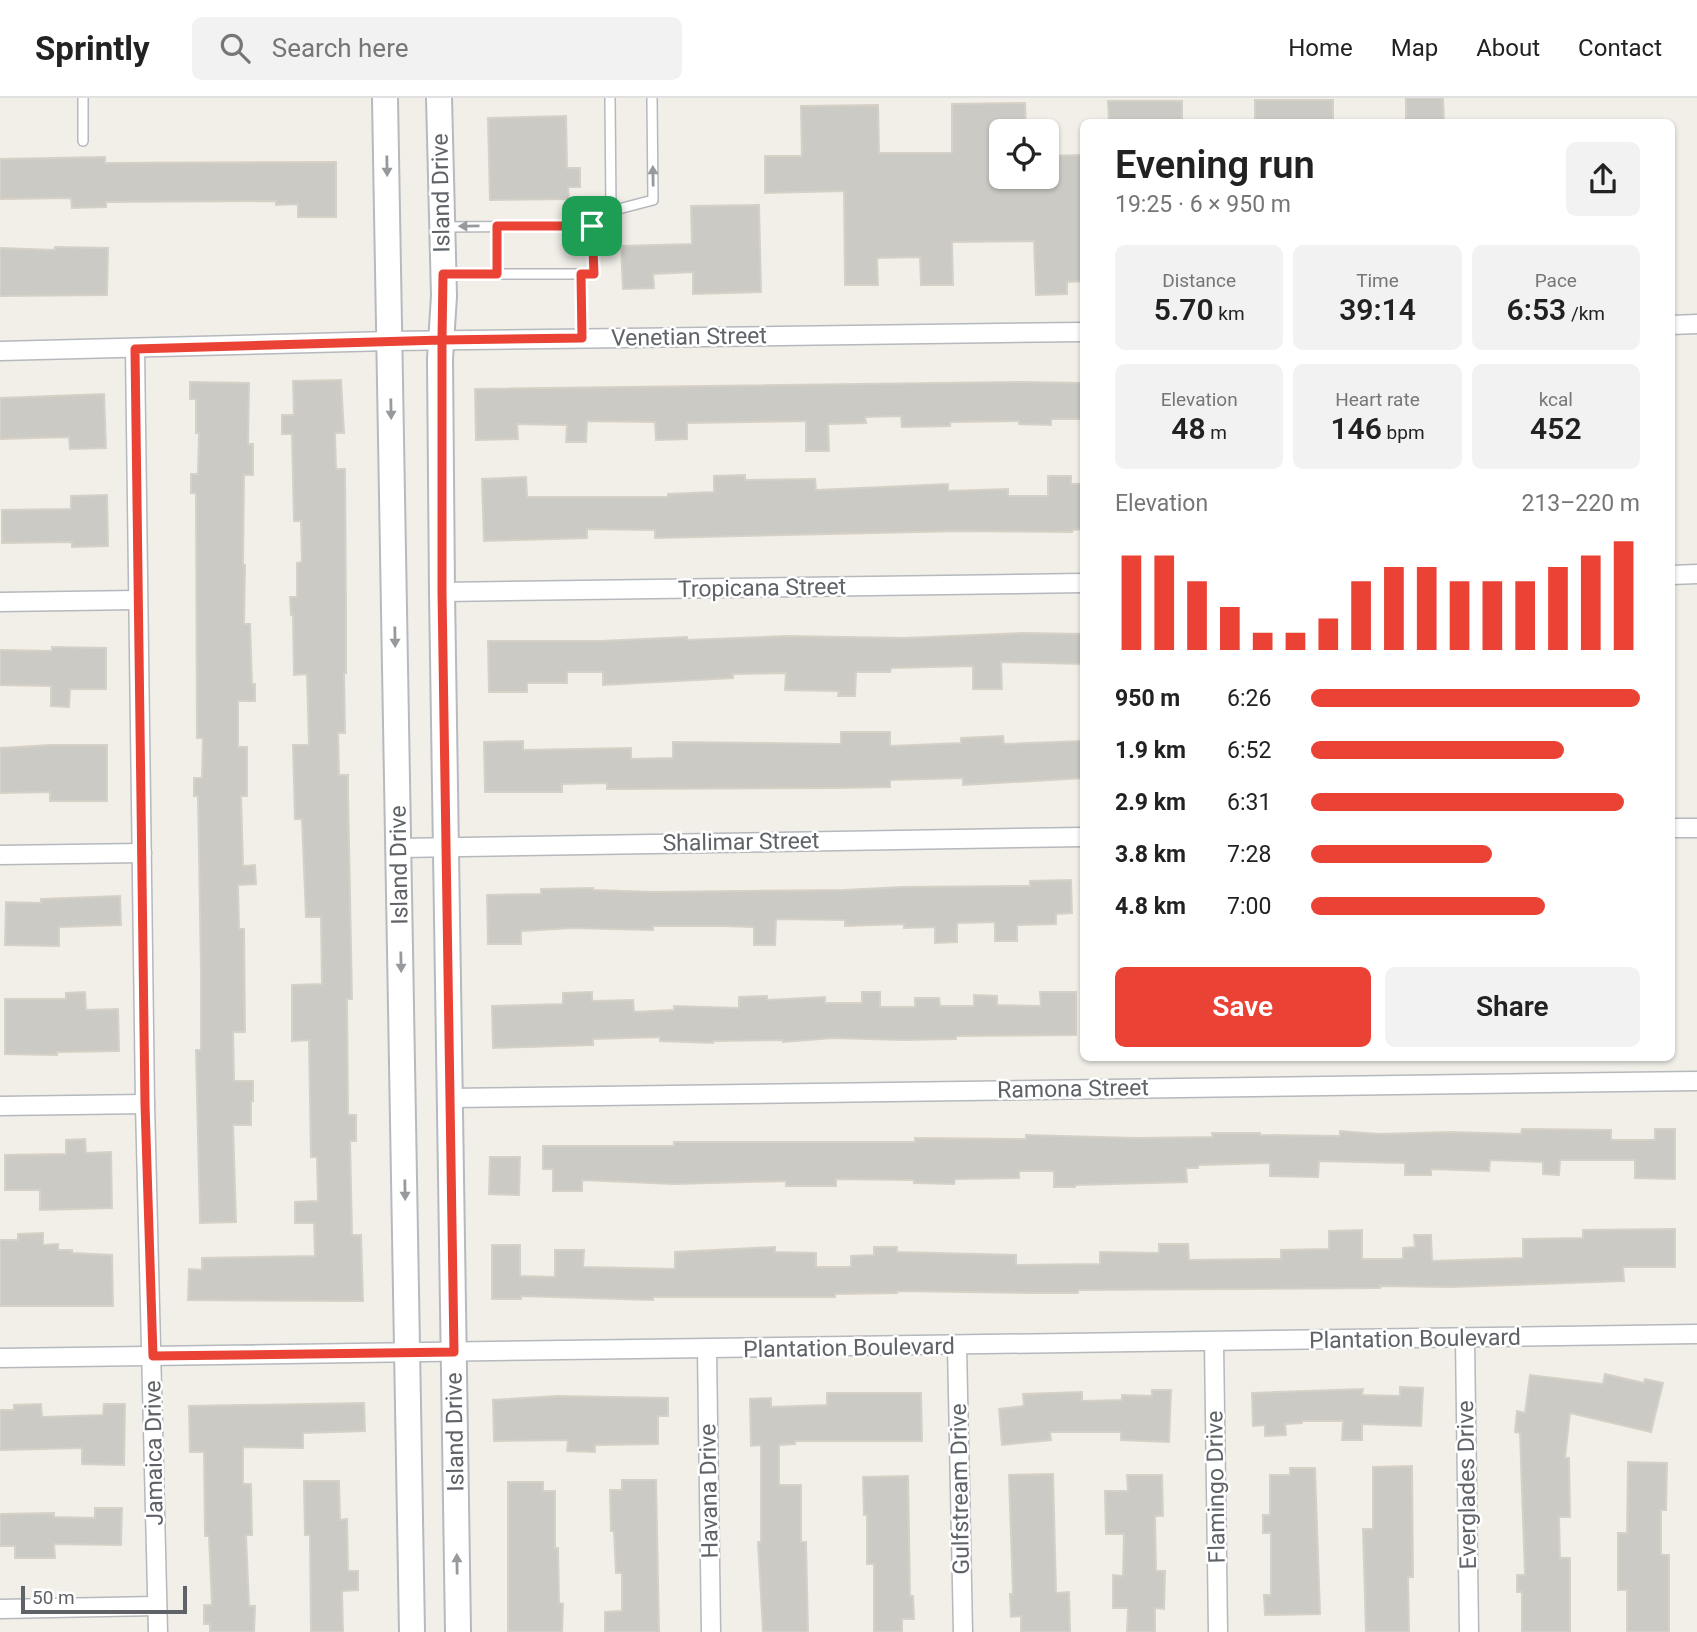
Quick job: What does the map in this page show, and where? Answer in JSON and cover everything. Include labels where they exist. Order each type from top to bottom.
[{"type":"street","name":"Island Drive","points":[[386,98],[412,1632]]},
{"type":"street","name":"Island Drive","points":[[439,98],[443,274],[442,592],[458,1632]]},
{"type":"street","points":[[1675,325],[1697,324]]},
{"type":"street","name":"Venetian Street","points":[[0,351],[442,340],[1080,332]]},
{"type":"street","name":"Jamaica Drive","points":[[135,349],[145,1104],[158,1632]]},
{"type":"street","points":[[1675,575],[1697,574]]},
{"type":"street","name":"Tropicana Street","points":[[442,592],[1080,583]]},
{"type":"street","points":[[0,602],[138,600]]},
{"type":"street","points":[[1675,828],[1697,828]]},
{"type":"street","name":"Shalimar Street","points":[[399,848],[1080,837]]},
{"type":"street","points":[[0,855],[142,853]]},
{"type":"street","name":"Ramona Street","points":[[450,1098],[1697,1081]]},
{"type":"street","points":[[0,1106],[145,1104]]},
{"type":"street","name":"Plantation Boulevard","points":[[0,1358],[1697,1334]]},
{"type":"street","name":"Everglades Drive","points":[[1465,1339],[1469,1632]]},
{"type":"street","name":"Flamingo Drive","points":[[1214,1342],[1219,1632]]},
{"type":"street","name":"Gulfstream Drive","points":[[957,1346],[962,1632]]},
{"type":"street","name":"Havana Drive","points":[[707,1350],[711,1632]]},
{"type":"street","points":[[0,1609],[157,1606]]},
{"type":"lane","points":[[83,98],[83,141]]},
{"type":"lane","points":[[610,98],[611,211]]},
{"type":"lane","points":[[442,227],[592,226],[611,211],[653,200],[652,98]]},
{"type":"lane","points":[[497,226],[497,274]]},
{"type":"lane","points":[[443,274],[594,274],[592,226]]},
{"type":"lane","points":[[581,274],[582,338]]},
{"type":"building","points":[[1406,98],[1443,98],[1444,119],[1406,119]]},
{"type":"building","points":[[1255,100],[1333,100],[1333,119],[1255,119]]},
{"type":"building","points":[[1108,101],[1182,101],[1182,119],[1109,119]]},
{"type":"building","points":[[1025,103],[1026,119],[989,119],[989,189],[1059,189],[1059,156],[1080,155],[1080,281],[1067,282],[1067,294],[1036,295],[1034,241],[952,242],[953,285],[921,285],[920,257],[877,258],[878,285],[845,285],[844,191],[765,193],[765,156],[802,156],[801,106],[878,105],[879,153],[952,153],[952,104]]},
{"type":"building","points":[[566,116],[567,168],[580,168],[580,187],[568,187],[569,199],[490,200],[488,118]]},
{"type":"building","points":[[105,157],[105,163],[336,162],[336,217],[298,217],[298,204],[276,205],[276,201],[106,202],[106,207],[72,208],[71,198],[0,199],[0,159]]},
{"type":"building","points":[[759,205],[761,292],[693,294],[693,272],[653,274],[654,288],[623,289],[621,246],[692,244],[691,206]]},
{"type":"building","points":[[55,247],[108,248],[107,295],[0,296],[0,248],[55,250]]},
{"type":"building","points":[[341,380],[344,433],[335,433],[336,469],[345,469],[346,673],[345,733],[338,733],[339,775],[348,775],[352,999],[347,999],[348,1115],[356,1115],[356,1141],[350,1141],[352,1235],[361,1235],[363,1301],[188,1300],[189,1269],[202,1270],[202,1258],[315,1256],[314,1223],[295,1223],[295,1202],[318,1201],[317,1157],[311,1157],[309,1040],[292,1041],[292,985],[322,984],[321,917],[306,917],[302,819],[295,819],[293,745],[309,745],[307,674],[294,675],[290,597],[297,597],[297,563],[302,562],[301,521],[294,521],[292,434],[282,434],[282,415],[294,415],[293,381]]},
{"type":"building","points":[[190,382],[249,383],[248,444],[253,444],[253,475],[244,475],[243,565],[244,624],[250,624],[255,701],[238,701],[238,747],[247,747],[247,796],[241,796],[243,866],[255,865],[256,884],[238,885],[239,929],[244,929],[245,1032],[233,1032],[234,1081],[253,1081],[253,1101],[251,1125],[233,1125],[236,1222],[200,1223],[196,1050],[201,1050],[201,972],[198,796],[194,796],[194,778],[202,778],[203,738],[197,738],[196,493],[191,493],[191,474],[198,474],[199,433],[196,433],[196,399],[190,399]]},
{"type":"building","points":[[1080,383],[1080,419],[1051,419],[1051,425],[1019,424],[1019,421],[950,422],[950,426],[902,427],[901,416],[865,417],[866,423],[828,424],[829,451],[806,451],[806,421],[687,423],[687,439],[656,440],[655,422],[587,421],[586,442],[566,442],[567,425],[517,424],[518,439],[476,440],[475,389]]},
{"type":"building","points":[[104,394],[106,448],[70,449],[69,437],[0,439],[0,398]]},
{"type":"building","points":[[745,475],[745,480],[815,479],[816,490],[948,484],[948,491],[1008,489],[1008,496],[1048,496],[1048,476],[1071,476],[1071,484],[1080,484],[1080,529],[1072,532],[961,531],[655,538],[655,530],[587,529],[587,538],[484,541],[482,479],[526,477],[527,497],[668,497],[668,494],[714,492],[714,476]]},
{"type":"building","points":[[107,495],[108,546],[72,547],[72,542],[2,543],[2,510],[71,509],[71,496]]},
{"type":"building","points":[[1023,633],[1080,634],[1080,664],[1001,662],[1002,689],[973,689],[973,666],[891,668],[890,672],[856,672],[855,696],[838,696],[839,691],[785,690],[786,673],[733,674],[733,678],[603,685],[603,672],[567,672],[567,683],[527,683],[527,692],[489,692],[488,641],[601,641],[687,637],[687,640],[786,636],[905,638]]},
{"type":"building","points":[[52,647],[106,648],[106,689],[70,689],[69,707],[51,706],[51,686],[0,685],[0,650],[52,651]]},
{"type":"building","points":[[841,732],[890,732],[890,746],[961,743],[961,738],[1003,736],[1004,744],[1080,741],[1080,778],[963,785],[963,778],[890,780],[890,787],[836,788],[607,789],[607,783],[562,784],[562,792],[485,792],[484,742],[523,741],[523,750],[631,748],[631,759],[673,758],[673,742],[841,744]]},
{"type":"building","points":[[107,745],[107,801],[50,801],[50,792],[0,793],[0,748]]},
{"type":"building","points":[[1071,880],[1072,913],[1056,914],[1056,924],[1017,925],[1017,941],[995,941],[995,922],[957,923],[957,942],[935,943],[935,927],[904,928],[904,924],[845,926],[845,920],[776,919],[775,945],[754,945],[754,927],[723,926],[653,926],[653,930],[572,928],[521,931],[521,944],[488,944],[487,895],[541,894],[541,889],[593,888],[654,892],[844,890],[1030,886],[1030,881]]},
{"type":"building","points":[[120,896],[121,925],[59,927],[59,946],[5,945],[6,902],[41,903],[41,899]]},
{"type":"building","points":[[85,992],[86,1010],[118,1009],[119,1051],[57,1052],[57,1055],[5,1054],[5,999],[66,999],[66,993]]},
{"type":"building","points":[[592,992],[592,1001],[633,1000],[634,1012],[674,1010],[674,1006],[739,1008],[739,997],[767,996],[767,1000],[825,997],[825,1003],[862,1003],[862,992],[880,992],[880,1007],[915,1007],[915,998],[939,998],[940,1006],[974,1006],[974,995],[997,996],[997,1005],[1041,1006],[1040,992],[1076,992],[1076,1035],[956,1036],[956,1039],[904,1040],[833,1038],[713,1043],[660,1041],[660,1037],[593,1039],[593,1045],[493,1048],[492,1006],[563,1004],[563,993]]},
{"type":"building","points":[[1522,1129],[1611,1130],[1611,1140],[1655,1140],[1655,1129],[1675,1129],[1675,1179],[1635,1178],[1635,1160],[1560,1160],[1559,1175],[1543,1174],[1543,1162],[1490,1160],[1489,1171],[1431,1169],[1431,1175],[1405,1175],[1405,1163],[1319,1161],[1318,1177],[1270,1176],[1270,1163],[1198,1165],[1198,1168],[1186,1168],[1187,1182],[1075,1187],[1054,1187],[1054,1171],[1019,1171],[1019,1178],[955,1179],[954,1184],[914,1183],[914,1180],[836,1179],[836,1186],[786,1186],[786,1181],[674,1184],[582,1180],[582,1191],[553,1191],[553,1169],[543,1169],[543,1146],[674,1146],[674,1142],[915,1142],[915,1138],[1026,1139],[1026,1135],[1137,1138],[1260,1133],[1340,1136],[1340,1131],[1379,1134],[1521,1134]]},
{"type":"building","points":[[85,1139],[86,1153],[111,1152],[112,1208],[40,1210],[40,1190],[5,1190],[5,1155],[66,1154],[66,1140]]},
{"type":"building","points":[[490,1157],[520,1157],[519,1195],[489,1194]]},
{"type":"building","points":[[1675,1229],[1675,1267],[1623,1267],[1624,1281],[1451,1287],[1078,1290],[1078,1293],[897,1291],[835,1294],[835,1297],[653,1297],[653,1300],[521,1296],[521,1299],[492,1299],[492,1245],[520,1245],[520,1276],[555,1277],[555,1250],[584,1250],[583,1267],[675,1269],[675,1252],[775,1247],[775,1252],[816,1253],[816,1267],[851,1267],[851,1256],[874,1255],[874,1247],[897,1247],[897,1252],[1016,1255],[1016,1265],[1100,1264],[1100,1252],[1159,1253],[1159,1244],[1188,1244],[1189,1260],[1281,1259],[1281,1250],[1329,1249],[1329,1231],[1362,1230],[1362,1259],[1403,1259],[1403,1248],[1415,1247],[1414,1235],[1431,1235],[1432,1261],[1523,1258],[1523,1239],[1583,1238],[1583,1230]]},
{"type":"building","points":[[43,1233],[43,1245],[58,1244],[58,1250],[112,1255],[113,1306],[0,1306],[0,1240],[18,1240],[18,1234]]},
{"type":"building","points":[[1605,1374],[1644,1383],[1645,1379],[1663,1383],[1651,1432],[1570,1413],[1565,1458],[1569,1458],[1570,1517],[1559,1517],[1560,1558],[1570,1558],[1570,1632],[1522,1632],[1522,1592],[1517,1592],[1517,1575],[1525,1575],[1520,1433],[1515,1432],[1517,1411],[1525,1413],[1530,1375],[1603,1384]]},
{"type":"building","points":[[1400,1387],[1423,1388],[1421,1426],[1362,1424],[1362,1440],[1342,1440],[1343,1421],[1302,1421],[1285,1424],[1286,1435],[1265,1436],[1265,1425],[1253,1426],[1252,1393],[1363,1389],[1362,1395],[1400,1396]]},
{"type":"building","points":[[1152,1390],[1171,1390],[1169,1442],[1121,1440],[1121,1432],[1050,1432],[1051,1440],[1002,1445],[999,1409],[1024,1406],[1023,1394],[1082,1392],[1082,1401],[1122,1400],[1122,1395],[1152,1396]]},
{"type":"building","points":[[827,1393],[921,1393],[922,1441],[795,1441],[795,1444],[779,1445],[779,1485],[801,1485],[801,1542],[806,1542],[808,1632],[763,1632],[758,1542],[761,1542],[761,1445],[751,1446],[750,1399],[771,1398],[771,1407],[827,1405]]},
{"type":"building","points":[[558,1396],[668,1398],[668,1416],[658,1416],[658,1444],[595,1445],[595,1452],[567,1451],[568,1440],[494,1441],[493,1400]]},
{"type":"building","points":[[364,1403],[365,1431],[303,1433],[303,1448],[243,1447],[243,1484],[251,1484],[252,1535],[246,1535],[249,1606],[255,1606],[254,1632],[210,1632],[210,1624],[204,1624],[204,1605],[212,1605],[209,1536],[205,1536],[204,1452],[190,1452],[189,1406]]},
{"type":"building","points":[[41,1404],[42,1417],[103,1415],[104,1404],[125,1404],[124,1465],[82,1464],[82,1448],[0,1450],[0,1410],[14,1410],[14,1405]]},
{"type":"building","points":[[1628,1462],[1667,1463],[1666,1510],[1661,1510],[1661,1555],[1669,1555],[1669,1632],[1627,1632],[1627,1590],[1618,1590],[1618,1533],[1627,1533]]},
{"type":"building","points":[[1412,1466],[1413,1577],[1408,1577],[1409,1632],[1366,1632],[1363,1529],[1373,1529],[1373,1467]]},
{"type":"building","points":[[1290,1468],[1315,1468],[1320,1614],[1265,1615],[1264,1595],[1271,1595],[1271,1533],[1263,1533],[1263,1515],[1270,1515],[1270,1475],[1290,1475]]},
{"type":"building","points":[[1053,1474],[1056,1593],[1069,1592],[1070,1632],[1021,1632],[1021,1616],[1011,1617],[1010,1594],[1013,1594],[1009,1475]]},
{"type":"building","points":[[1127,1475],[1162,1475],[1163,1516],[1155,1516],[1156,1571],[1165,1571],[1164,1609],[1155,1608],[1155,1632],[1127,1632],[1128,1608],[1113,1608],[1113,1575],[1123,1576],[1124,1534],[1106,1534],[1105,1491],[1128,1491]]},
{"type":"building","points":[[908,1476],[910,1596],[913,1596],[914,1619],[902,1619],[902,1632],[874,1632],[874,1564],[867,1564],[867,1515],[864,1515],[863,1477]]},
{"type":"building","points":[[622,1480],[656,1480],[659,1632],[605,1632],[605,1612],[622,1611],[622,1573],[616,1573],[610,1490],[622,1490]]},
{"type":"building","points":[[304,1481],[339,1481],[340,1520],[347,1519],[348,1571],[358,1571],[358,1590],[342,1591],[343,1632],[311,1632],[310,1535],[305,1535]]},
{"type":"building","points":[[508,1482],[543,1482],[543,1491],[555,1491],[555,1548],[558,1548],[559,1603],[563,1604],[562,1632],[508,1632]]},
{"type":"building","points":[[95,1508],[122,1508],[121,1545],[54,1544],[55,1558],[15,1558],[15,1546],[0,1546],[0,1514],[54,1513],[54,1517],[95,1518]]},
{"type":"route","points":[[592,226],[497,226],[497,274],[443,274],[442,340],[135,349],[145,1104],[153,1356],[454,1352],[442,592],[442,340],[582,338],[581,274],[594,274],[592,226]]}]
